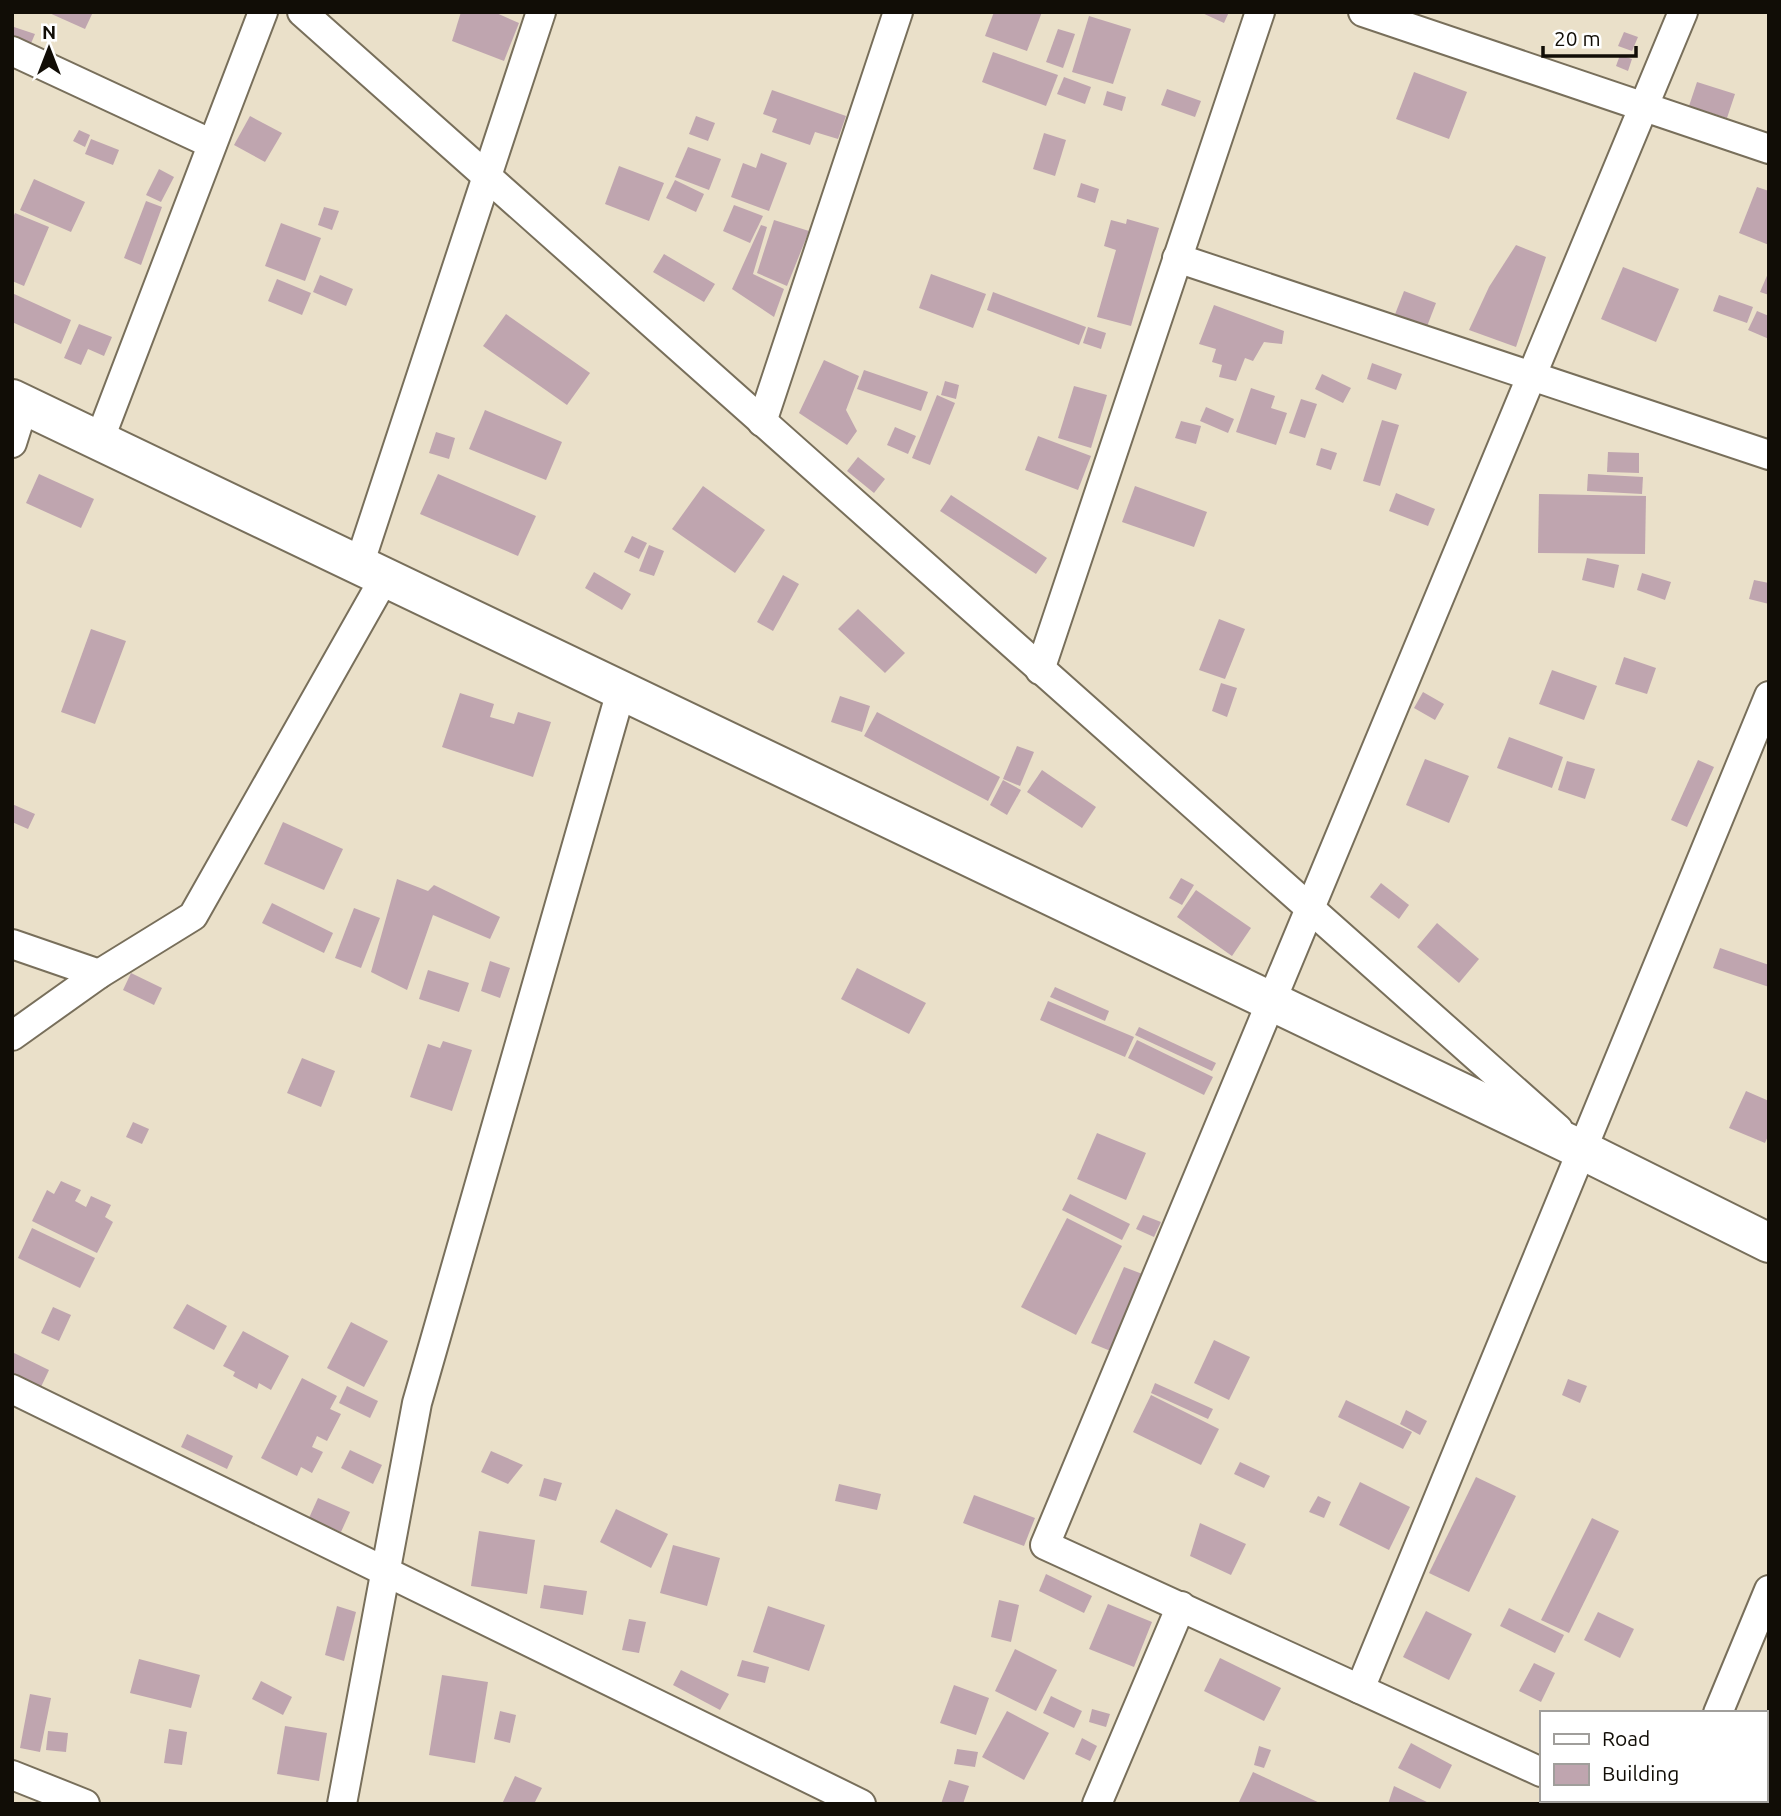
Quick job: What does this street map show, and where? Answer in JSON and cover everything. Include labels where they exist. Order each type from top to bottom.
[{"type":"main road","points":[[18,402],[1582,1150],[1769,1243]]},
{"type":"street","points":[[99,441],[262,12]]},
{"type":"street","points":[[302,12],[1582,1150]]},
{"type":"street","points":[[12,1036],[100,974],[193,916],[372,571],[487,177],[541,12]]},
{"type":"street","points":[[762,422],[898,12]]},
{"type":"street","points":[[1040,670],[1260,12]]},
{"type":"street","points":[[1363,12],[1769,149]]},
{"type":"street","points":[[1540,1772],[1045,1545],[1683,12]]},
{"type":"street","points":[[12,51],[212,144]]},
{"type":"street","points":[[1177,258],[1769,455]]},
{"type":"street","points":[[12,443],[18,402]]},
{"type":"street","points":[[342,1804],[417,1403],[621,691]]},
{"type":"street","points":[[1360,1689],[1769,696]]},
{"type":"street","points":[[12,944],[100,974]]},
{"type":"street","points":[[12,1389],[861,1804]]},
{"type":"street","points":[[1719,1711],[1769,1590]]},
{"type":"street","points":[[1097,1804],[1181,1606]]},
{"type":"street","points":[[12,1775],[85,1804]]},
{"type":"building","points":[[47,12],[93,12],[85,29]]},
{"type":"building","points":[[461,12],[494,12],[519,23],[504,61],[452,41]]},
{"type":"building","points":[[994,12],[1042,12],[1027,51],[985,36]]},
{"type":"building","points":[[1200,12],[1229,12],[1224,23]]},
{"type":"building","points":[[1089,16],[1131,29],[1113,84],[1072,72]]},
{"type":"building","points":[[14,27],[35,34],[29,48],[12,42]]},
{"type":"building","points":[[1058,29],[1075,34],[1063,68],[1046,62]]},
{"type":"building","points":[[1624,32],[1638,37],[1632,51],[1618,46]]},
{"type":"building","points":[[993,52],[1058,75],[1046,106],[982,82]]},
{"type":"building","points":[[1620,55],[1632,59],[1628,71],[1616,66]]},
{"type":"building","points":[[1414,72],[1467,92],[1449,139],[1396,119]]},
{"type":"building","points":[[1064,77],[1091,87],[1085,104],[1057,94]]},
{"type":"building","points":[[1697,82],[1735,94],[1727,118],[1689,106]]},
{"type":"building","points":[[1167,89],[1201,101],[1195,117],[1161,105]]},
{"type":"building","points":[[772,90],[846,116],[838,139],[815,132],[810,145],[772,132],[777,119],[763,114]]},
{"type":"building","points":[[1107,91],[1126,97],[1122,111],[1103,105]]},
{"type":"building","points":[[250,116],[282,133],[265,162],[234,145]]},
{"type":"building","points":[[696,116],[715,123],[708,141],[689,134]]},
{"type":"building","points":[[79,130],[90,135],[85,147],[73,141]]},
{"type":"building","points":[[1044,133],[1066,140],[1055,176],[1033,169]]},
{"type":"building","points":[[91,139],[119,150],[113,165],[85,154]]},
{"type":"building","points":[[688,147],[721,159],[709,190],[675,177]]},
{"type":"building","points":[[761,153],[787,163],[769,211],[731,197],[743,163],[756,168]]},
{"type":"building","points":[[619,166],[664,183],[649,221],[605,204]]},
{"type":"building","points":[[159,169],[174,177],[161,202],[146,195]]},
{"type":"building","points":[[34,179],[85,202],[71,232],[20,210]]},
{"type":"building","points":[[675,180],[704,194],[696,212],[666,198]]},
{"type":"building","points":[[1081,183],[1099,189],[1095,203],[1077,197]]},
{"type":"building","points":[[1757,187],[1769,191],[1769,245],[1739,233]]},
{"type":"building","points":[[146,201],[162,207],[141,265],[124,258]]},
{"type":"building","points":[[734,205],[763,216],[750,243],[723,231]]},
{"type":"building","points":[[324,207],[339,211],[332,230],[318,225]]},
{"type":"building","points":[[15,213],[49,227],[24,286],[12,281],[12,220]]},
{"type":"building","points":[[1127,219],[1159,228],[1131,326],[1097,317],[1116,250],[1104,246],[1111,220],[1126,224]]},
{"type":"building","points":[[774,220],[809,231],[787,286],[757,273]]},
{"type":"building","points":[[281,223],[321,238],[305,281],[265,266]]},
{"type":"building","points":[[761,225],[767,227],[753,274],[784,289],[774,317],[732,289]]},
{"type":"building","points":[[1516,245],[1546,257],[1516,347],[1469,330],[1489,287]]},
{"type":"building","points":[[664,254],[715,284],[704,302],[653,272]]},
{"type":"building","points":[[1623,267],[1679,289],[1656,342],[1601,319]]},
{"type":"building","points":[[1769,271],[1769,295],[1760,292]]},
{"type":"building","points":[[931,274],[986,294],[973,328],[919,308]]},
{"type":"building","points":[[320,275],[353,289],[346,306],[313,292]]},
{"type":"building","points":[[277,279],[311,293],[302,315],[268,301]]},
{"type":"building","points":[[1404,291],[1436,303],[1426,329],[1394,317]]},
{"type":"building","points":[[993,292],[1086,327],[1079,345],[987,310]]},
{"type":"building","points":[[12,293],[71,320],[61,344],[12,322]]},
{"type":"building","points":[[1719,295],[1753,307],[1747,323],[1713,311]]},
{"type":"building","points":[[1214,305],[1284,331],[1282,344],[1264,342],[1253,361],[1245,358],[1236,381],[1219,377],[1222,365],[1212,362],[1216,349],[1199,344]]},
{"type":"building","points":[[1757,311],[1769,316],[1769,339],[1748,330]]},
{"type":"building","points":[[506,314],[590,373],[567,405],[483,346]]},
{"type":"building","points":[[79,324],[112,337],[104,356],[88,349],[81,365],[64,358]]},
{"type":"building","points":[[1088,327],[1106,333],[1101,349],[1083,343]]},
{"type":"building","points":[[824,360],[859,376],[846,410],[857,431],[847,445],[799,413]]},
{"type":"building","points":[[1372,363],[1402,374],[1396,390],[1367,379]]},
{"type":"building","points":[[864,370],[928,392],[921,411],[857,389]]},
{"type":"building","points":[[1322,374],[1351,388],[1343,403],[1315,389]]},
{"type":"building","points":[[945,381],[959,385],[956,399],[941,395]]},
{"type":"building","points":[[1074,386],[1107,395],[1091,448],[1058,438]]},
{"type":"building","points":[[1251,388],[1275,396],[1271,408],[1287,413],[1276,445],[1236,432]]},
{"type":"building","points":[[937,395],[955,403],[930,465],[912,458]]},
{"type":"building","points":[[1301,399],[1317,404],[1305,438],[1289,433]]},
{"type":"building","points":[[1206,407],[1234,419],[1228,433],[1200,421]]},
{"type":"building","points":[[485,410],[562,442],[546,480],[469,449]]},
{"type":"building","points":[[1382,420],[1399,425],[1380,486],[1363,481]]},
{"type":"building","points":[[1181,421],[1201,426],[1196,444],[1175,438]]},
{"type":"building","points":[[895,427],[916,436],[908,454],[887,445]]},
{"type":"building","points":[[436,432],[455,438],[449,459],[429,453]]},
{"type":"building","points":[[1038,436],[1091,456],[1078,490],[1025,470]]},
{"type":"building","points":[[1321,448],[1337,453],[1331,470],[1316,465]]},
{"type":"building","points":[[1608,452],[1639,453],[1639,473],[1607,472]]},
{"type":"building","points":[[858,457],[885,479],[874,493],[847,471]]},
{"type":"building","points":[[39,474],[94,499],[81,528],[26,503]]},
{"type":"building","points":[[438,474],[536,516],[518,556],[420,514]]},
{"type":"building","points":[[1588,474],[1643,477],[1642,494],[1587,491]]},
{"type":"building","points":[[703,486],[765,530],[735,573],[672,529]]},
{"type":"building","points":[[1135,486],[1207,512],[1194,547],[1122,522]]},
{"type":"building","points":[[1396,493],[1435,509],[1428,526],[1389,511]]},
{"type":"building","points":[[1539,494],[1646,496],[1645,554],[1538,553]]},
{"type":"building","points":[[951,495],[1047,558],[1036,574],[940,511]]},
{"type":"building","points":[[632,536],[647,543],[639,559],[624,552]]},
{"type":"building","points":[[649,545],[664,551],[654,576],[639,571]]},
{"type":"building","points":[[1587,558],[1619,565],[1614,588],[1582,580]]},
{"type":"building","points":[[594,572],[631,594],[622,610],[585,588]]},
{"type":"building","points":[[1642,573],[1671,582],[1665,600],[1637,590]]},
{"type":"building","points":[[783,575],[799,584],[773,631],[757,622]]},
{"type":"building","points":[[1754,580],[1769,583],[1769,604],[1749,599]]},
{"type":"building","points":[[858,609],[905,653],[885,673],[838,629]]},
{"type":"building","points":[[1219,619],[1245,629],[1225,679],[1199,670]]},
{"type":"building","points":[[91,629],[126,641],[95,724],[61,712]]},
{"type":"building","points":[[1624,657],[1656,668],[1647,694],[1615,684]]},
{"type":"building","points":[[1552,670],[1597,686],[1584,720],[1539,704]]},
{"type":"building","points":[[1221,683],[1237,688],[1227,717],[1212,711]]},
{"type":"building","points":[[1423,692],[1444,704],[1435,720],[1414,708]]},
{"type":"building","points":[[460,693],[494,704],[490,717],[514,724],[518,712],[551,722],[533,777],[442,747]]},
{"type":"building","points":[[840,696],[870,706],[862,732],[831,722]]},
{"type":"building","points":[[877,712],[1000,777],[988,801],[864,736]]},
{"type":"building","points":[[1509,737],[1563,757],[1552,788],[1497,768]]},
{"type":"building","points":[[1017,746],[1034,752],[1020,786],[1003,779]]},
{"type":"building","points":[[1425,759],[1469,776],[1449,823],[1406,805]]},
{"type":"building","points":[[1698,760],[1714,767],[1687,827],[1671,820]]},
{"type":"building","points":[[1567,761],[1595,769],[1585,799],[1558,790]]},
{"type":"building","points":[[1042,770],[1096,807],[1082,828],[1027,792]]},
{"type":"building","points":[[1003,780],[1021,790],[1007,815],[990,805]]},
{"type":"building","points":[[12,804],[35,814],[28,829],[12,822]]},
{"type":"building","points":[[283,822],[343,849],[324,890],[264,864]]},
{"type":"building","points":[[1181,878],[1194,885],[1182,905],[1169,898]]},
{"type":"building","points":[[397,879],[428,891],[434,885],[500,917],[490,939],[433,915],[407,990],[371,972]]},
{"type":"building","points":[[1381,883],[1409,905],[1399,919],[1370,897]]},
{"type":"building","points":[[1196,890],[1251,928],[1232,956],[1177,917]]},
{"type":"building","points":[[272,903],[333,933],[324,953],[262,923]]},
{"type":"building","points":[[354,908],[380,918],[361,968],[335,958]]},
{"type":"building","points":[[1437,923],[1479,959],[1459,983],[1417,947]]},
{"type":"building","points":[[1720,948],[1769,965],[1769,987],[1713,968]]},
{"type":"building","points":[[490,961],[510,968],[500,998],[481,991]]},
{"type":"building","points":[[857,968],[926,1003],[909,1034],[841,999]]},
{"type":"building","points":[[428,970],[469,983],[459,1012],[419,999]]},
{"type":"building","points":[[131,973],[162,988],[154,1005],[123,990]]},
{"type":"building","points":[[1055,987],[1109,1011],[1105,1021],[1050,997]]},
{"type":"building","points":[[1048,1001],[1134,1037],[1125,1057],[1040,1020]]},
{"type":"building","points":[[1139,1027],[1216,1063],[1212,1071],[1135,1035]]},
{"type":"building","points":[[1137,1040],[1213,1077],[1204,1095],[1128,1058]]},
{"type":"building","points":[[443,1041],[472,1050],[452,1111],[410,1097],[428,1044],[440,1048]]},
{"type":"building","points":[[302,1058],[335,1071],[321,1107],[287,1093]]},
{"type":"building","points":[[1746,1091],[1769,1101],[1769,1134],[1765,1143],[1729,1128]]},
{"type":"building","points":[[133,1122],[149,1129],[142,1144],[126,1137]]},
{"type":"building","points":[[1097,1133],[1146,1153],[1126,1200],[1077,1179]]},
{"type":"building","points":[[61,1181],[81,1190],[75,1201],[86,1207],[91,1196],[111,1205],[105,1217],[113,1222],[97,1253],[32,1221],[47,1190],[54,1194]]},
{"type":"building","points":[[1070,1194],[1130,1224],[1122,1240],[1062,1210]]},
{"type":"building","points":[[1143,1215],[1161,1222],[1154,1237],[1136,1229]]},
{"type":"building","points":[[1067,1218],[1122,1246],[1076,1335],[1021,1307]]},
{"type":"building","points":[[32,1228],[95,1258],[80,1288],[18,1258]]},
{"type":"building","points":[[1124,1267],[1145,1275],[1113,1352],[1091,1343]]},
{"type":"building","points":[[187,1304],[227,1326],[214,1350],[173,1328]]},
{"type":"building","points":[[53,1307],[71,1315],[59,1341],[41,1333]]},
{"type":"building","points":[[351,1322],[388,1341],[364,1387],[327,1368]]},
{"type":"building","points":[[243,1331],[289,1356],[271,1390],[259,1383],[257,1389],[233,1376],[235,1372],[223,1366]]},
{"type":"building","points":[[1214,1340],[1250,1357],[1229,1400],[1194,1383]]},
{"type":"building","points":[[12,1352],[49,1370],[40,1389],[12,1375]]},
{"type":"building","points":[[302,1378],[337,1396],[330,1409],[341,1414],[327,1441],[317,1436],[312,1447],[323,1452],[312,1473],[301,1467],[297,1476],[261,1458]]},
{"type":"building","points":[[1568,1379],[1587,1386],[1580,1403],[1562,1395]]},
{"type":"building","points":[[1155,1383],[1213,1409],[1208,1419],[1151,1393]]},
{"type":"building","points":[[347,1386],[378,1401],[370,1418],[339,1403]]},
{"type":"building","points":[[1151,1395],[1219,1429],[1201,1465],[1133,1432]]},
{"type":"building","points":[[1346,1400],[1412,1432],[1403,1449],[1338,1417]]},
{"type":"building","points":[[1406,1410],[1427,1421],[1420,1435],[1400,1424]]},
{"type":"building","points":[[187,1434],[233,1456],[227,1469],[181,1447]]},
{"type":"building","points":[[350,1450],[382,1465],[373,1484],[341,1468]]},
{"type":"building","points":[[491,1451],[523,1465],[508,1484],[481,1472]]},
{"type":"building","points":[[1240,1462],[1270,1476],[1264,1488],[1234,1474]]},
{"type":"building","points":[[1476,1477],[1516,1496],[1469,1592],[1429,1573]]},
{"type":"building","points":[[544,1478],[562,1483],[556,1501],[539,1496]]},
{"type":"building","points":[[1360,1482],[1410,1507],[1389,1550],[1339,1525]]},
{"type":"building","points":[[839,1484],[881,1494],[877,1510],[835,1501]]},
{"type":"building","points":[[974,1495],[1035,1518],[1024,1546],[963,1523]]},
{"type":"building","points":[[1318,1496],[1331,1502],[1324,1518],[1309,1512]]},
{"type":"building","points":[[318,1498],[350,1512],[341,1532],[309,1518]]},
{"type":"building","points":[[616,1509],[668,1534],[651,1568],[600,1542]]},
{"type":"building","points":[[1592,1518],[1619,1531],[1569,1633],[1541,1620]]},
{"type":"building","points":[[1200,1523],[1246,1544],[1231,1575],[1190,1556]]},
{"type":"building","points":[[479,1531],[535,1540],[527,1594],[471,1586]]},
{"type":"building","points":[[673,1545],[720,1558],[707,1606],[660,1593]]},
{"type":"building","points":[[1046,1574],[1092,1596],[1084,1613],[1039,1591]]},
{"type":"building","points":[[544,1585],[587,1591],[583,1615],[540,1608]]},
{"type":"building","points":[[999,1600],[1019,1605],[1011,1642],[991,1637]]},
{"type":"building","points":[[1108,1604],[1152,1622],[1134,1667],[1089,1649]]},
{"type":"building","points":[[337,1606],[356,1612],[344,1661],[325,1655]]},
{"type":"building","points":[[768,1606],[825,1625],[809,1671],[753,1652]]},
{"type":"building","points":[[1509,1608],[1564,1635],[1555,1653],[1500,1626]]},
{"type":"building","points":[[1426,1611],[1472,1634],[1449,1680],[1403,1657]]},
{"type":"building","points":[[1598,1612],[1634,1629],[1620,1658],[1584,1640]]},
{"type":"building","points":[[629,1619],[646,1622],[639,1653],[622,1650]]},
{"type":"building","points":[[1015,1649],[1057,1670],[1036,1711],[995,1691]]},
{"type":"building","points":[[1220,1658],[1281,1688],[1264,1721],[1204,1691]]},
{"type":"building","points":[[139,1659],[200,1675],[191,1708],[130,1693]]},
{"type":"building","points":[[742,1660],[769,1667],[765,1683],[737,1676]]},
{"type":"building","points":[[1534,1663],[1555,1673],[1541,1702],[1519,1691]]},
{"type":"building","points":[[681,1670],[729,1694],[720,1710],[673,1685]]},
{"type":"building","points":[[442,1675],[488,1682],[475,1763],[429,1755]]},
{"type":"building","points":[[261,1681],[292,1697],[283,1715],[252,1699]]},
{"type":"building","points":[[954,1685],[989,1698],[976,1735],[940,1723]]},
{"type":"building","points":[[30,1694],[51,1698],[40,1752],[20,1748]]},
{"type":"building","points":[[1051,1696],[1082,1711],[1074,1728],[1043,1713]]},
{"type":"building","points":[[1092,1709],[1110,1714],[1106,1727],[1089,1722]]},
{"type":"building","points":[[500,1711],[516,1715],[510,1743],[494,1739]]},
{"type":"building","points":[[1007,1711],[1049,1733],[1024,1780],[982,1757]]},
{"type":"building","points":[[1767,1711],[1769,1712],[1769,1734],[1767,1733]]},
{"type":"building","points":[[285,1726],[327,1733],[319,1781],[277,1774]]},
{"type":"building","points":[[169,1729],[187,1732],[182,1765],[164,1763]]},
{"type":"building","points":[[48,1731],[68,1733],[66,1752],[46,1750]]},
{"type":"building","points":[[1082,1738],[1097,1746],[1090,1761],[1075,1754]]},
{"type":"building","points":[[1411,1743],[1452,1765],[1440,1789],[1398,1768]]},
{"type":"building","points":[[1259,1746],[1271,1750],[1264,1768],[1254,1765]]},
{"type":"building","points":[[957,1749],[978,1752],[975,1767],[954,1764]]},
{"type":"building","points":[[1253,1772],[1322,1804],[1238,1804]]},
{"type":"building","points":[[515,1776],[542,1788],[534,1804],[502,1804]]},
{"type":"building","points":[[949,1780],[969,1786],[963,1804],[941,1804]]},
{"type":"building","points":[[1394,1786],[1431,1804],[1388,1804]]}]
